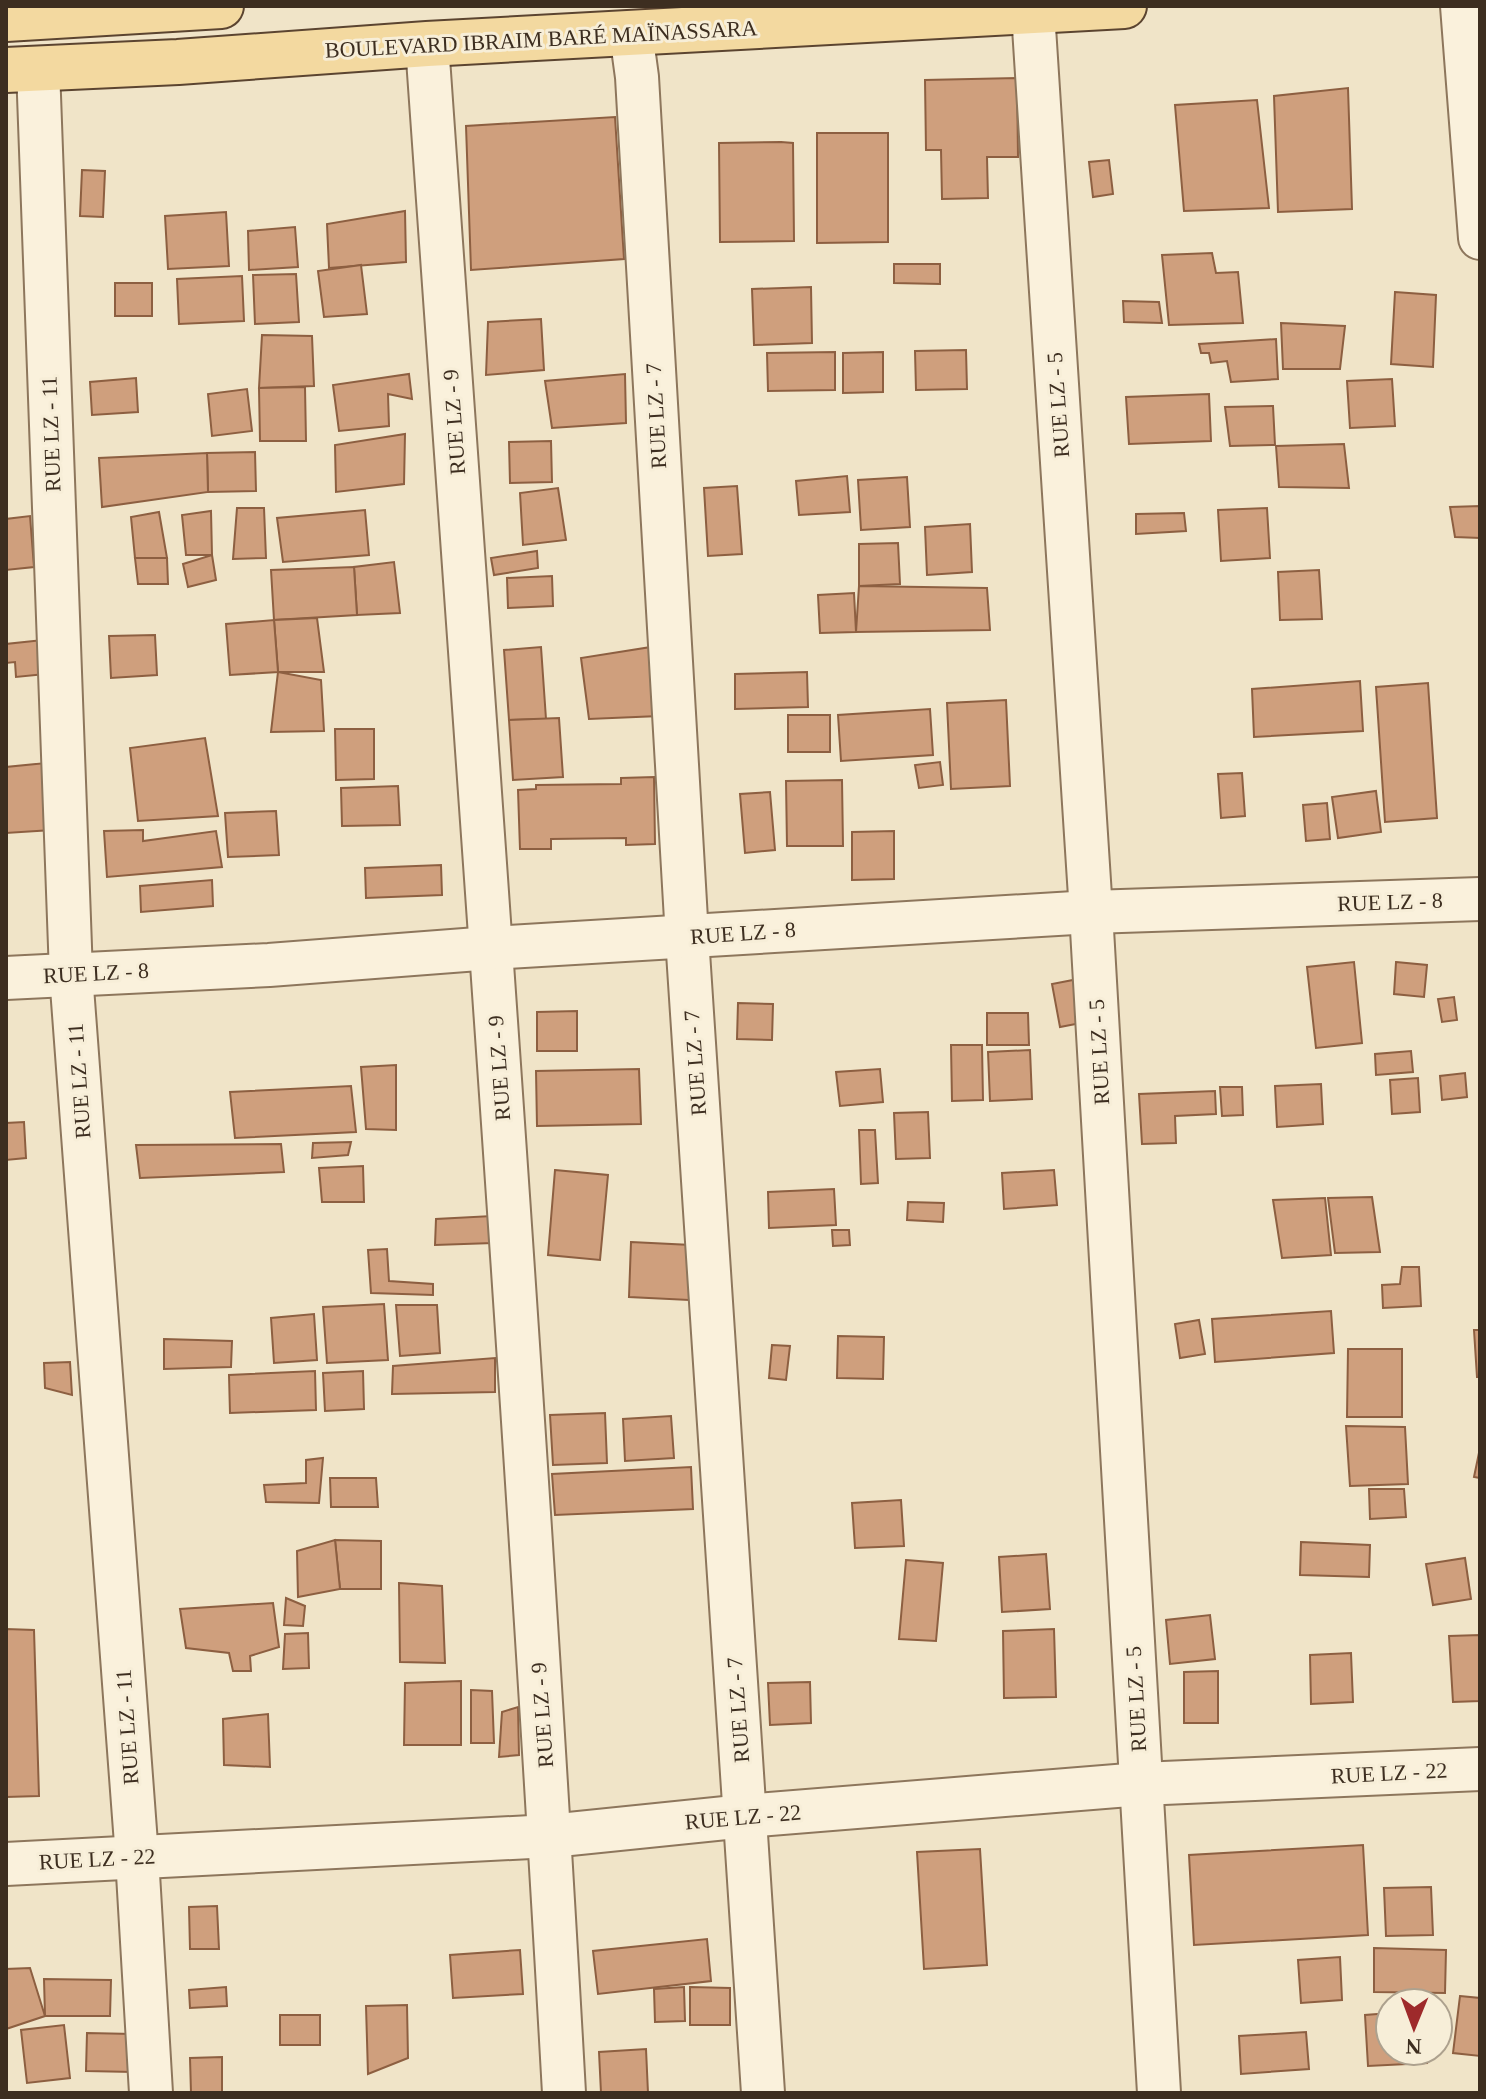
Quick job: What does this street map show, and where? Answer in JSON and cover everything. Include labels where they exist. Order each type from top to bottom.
[{"type":"main road","points":[[6,19],[221,6]]},
{"type":"main road","name":"BOULEVARD IBRAIM BARÉ MAÏNASSARA","points":[[22,69],[1124,6]]},
{"type":"street","points":[[1462,6],[1480,238]]},
{"type":"street","name":"RUE LZ - 5","points":[[1033,12],[1091,912],[1159,2093]]},
{"type":"street","name":"RUE LZ - 7","points":[[631,33],[637,77],[687,937],[763,2093]]},
{"type":"street","name":"RUE LZ - 9","points":[[427,44],[491,948],[564,2093]]},
{"type":"street","name":"RUE LZ - 11","points":[[22,69],[71,974],[137,1857],[151,2093]]},
{"type":"street","name":"RUE LZ - 8","points":[[6,978],[269,965],[491,948],[1091,912],[1480,899]]},
{"type":"street","name":"RUE LZ - 22","points":[[6,1864],[550,1836],[745,1816],[1141,1784],[1480,1769]]},
{"type":"building","points":[[1017,78],[1018,157],[987,157],[988,198],[942,199],[941,150],[926,150],[925,80]]},
{"type":"building","points":[[1348,88],[1352,209],[1278,212],[1274,96]]},
{"type":"building","points":[[1257,100],[1269,208],[1184,211],[1175,105]]},
{"type":"building","points":[[615,117],[624,259],[471,270],[466,126]]},
{"type":"building","points":[[817,133],[888,133],[888,242],[817,243]]},
{"type":"building","points":[[719,143],[793,143],[794,241],[720,242]]},
{"type":"building","points":[[1109,160],[1113,194],[1093,197],[1089,162]]},
{"type":"building","points":[[82,170],[105,171],[103,217],[80,216]]},
{"type":"building","points":[[405,211],[406,262],[329,268],[327,224]]},
{"type":"building","points":[[226,212],[229,266],[168,269],[165,216]]},
{"type":"building","points":[[295,227],[298,267],[249,270],[248,231]]},
{"type":"building","points":[[1212,253],[1216,273],[1238,272],[1243,323],[1169,325],[1162,255]]},
{"type":"building","points":[[894,264],[940,264],[940,284],[894,283]]},
{"type":"building","points":[[361,265],[367,314],[324,317],[318,271]]},
{"type":"building","points":[[296,274],[299,322],[255,324],[253,275]]},
{"type":"building","points":[[242,276],[244,321],[179,324],[177,279]]},
{"type":"building","points":[[115,283],[152,283],[152,316],[115,316]]},
{"type":"building","points":[[811,287],[812,343],[754,345],[752,289]]},
{"type":"building","points":[[1395,292],[1436,295],[1433,367],[1391,364]]},
{"type":"building","points":[[1123,301],[1159,302],[1162,323],[1124,322]]},
{"type":"building","points":[[541,319],[544,370],[486,375],[488,322]]},
{"type":"building","points":[[1281,323],[1345,326],[1340,369],[1283,369]]},
{"type":"building","points":[[262,335],[312,336],[314,386],[259,388]]},
{"type":"building","points":[[1276,339],[1278,379],[1231,382],[1227,361],[1211,363],[1209,353],[1201,353],[1199,344]]},
{"type":"building","points":[[966,350],[967,389],[916,390],[915,351]]},
{"type":"building","points":[[835,352],[835,390],[768,391],[767,353]]},
{"type":"building","points":[[883,352],[883,392],[843,393],[843,353]]},
{"type":"building","points":[[409,374],[412,399],[388,394],[389,426],[339,431],[333,385]]},
{"type":"building","points":[[625,374],[626,423],[552,428],[545,381]]},
{"type":"building","points":[[136,378],[138,412],[92,415],[90,382]]},
{"type":"building","points":[[1392,379],[1395,426],[1350,428],[1347,381]]},
{"type":"building","points":[[305,387],[306,441],[260,441],[259,388]]},
{"type":"building","points":[[247,389],[252,431],[212,436],[208,394]]},
{"type":"building","points":[[1209,394],[1211,441],[1129,444],[1126,397]]},
{"type":"building","points":[[1273,406],[1275,445],[1230,446],[1225,407]]},
{"type":"building","points":[[405,434],[404,484],[336,492],[335,445]]},
{"type":"building","points":[[551,441],[552,482],[510,483],[509,442]]},
{"type":"building","points":[[1344,444],[1349,488],[1279,487],[1276,446]]},
{"type":"building","points":[[255,452],[256,491],[208,492],[207,453]]},
{"type":"building","points":[[207,453],[208,492],[102,507],[99,458]]},
{"type":"building","points":[[847,476],[850,512],[799,515],[796,481]]},
{"type":"building","points":[[907,477],[910,527],[861,530],[858,480]]},
{"type":"building","points":[[737,486],[742,554],[708,556],[704,488]]},
{"type":"building","points":[[558,488],[566,540],[523,545],[520,493]]},
{"type":"building","points":[[1480,506],[1480,538],[1455,537],[1450,507]]},
{"type":"building","points":[[237,508],[264,508],[266,558],[233,559]]},
{"type":"building","points":[[1267,508],[1270,558],[1221,561],[1218,510]]},
{"type":"building","points":[[365,510],[369,555],[283,562],[277,518]]},
{"type":"building","points":[[211,511],[212,555],[186,555],[182,515]]},
{"type":"building","points":[[159,512],[167,558],[135,558],[131,517]]},
{"type":"building","points":[[1184,513],[1186,531],[1136,534],[1136,514]]},
{"type":"building","points":[[30,516],[34,567],[6,570],[6,519]]},
{"type":"building","points":[[970,524],[972,572],[927,575],[925,527]]},
{"type":"building","points":[[898,543],[900,584],[859,586],[859,544]]},
{"type":"building","points":[[537,551],[538,568],[494,575],[491,558]]},
{"type":"building","points":[[212,555],[216,580],[188,587],[183,564]]},
{"type":"building","points":[[135,558],[167,558],[168,584],[138,584]]},
{"type":"building","points":[[394,562],[400,613],[357,615],[354,567]]},
{"type":"building","points":[[354,567],[357,615],[274,620],[271,570]]},
{"type":"building","points":[[1319,570],[1322,619],[1280,620],[1278,572]]},
{"type":"building","points":[[552,576],[553,606],[508,608],[507,578]]},
{"type":"building","points":[[859,586],[987,588],[990,630],[856,632]]},
{"type":"building","points":[[854,593],[856,632],[820,633],[818,595]]},
{"type":"building","points":[[317,618],[324,672],[278,672],[274,620]]},
{"type":"building","points":[[274,620],[278,672],[230,675],[226,624]]},
{"type":"building","points":[[155,635],[157,675],[111,678],[109,636]]},
{"type":"building","points":[[52,639],[55,673],[16,677],[15,662],[6,663],[6,644]]},
{"type":"building","points":[[541,647],[546,719],[509,720],[504,650]]},
{"type":"building","points":[[651,647],[659,716],[589,719],[581,658]]},
{"type":"building","points":[[278,672],[321,680],[324,731],[271,732]]},
{"type":"building","points":[[807,672],[808,707],[735,709],[735,674]]},
{"type":"building","points":[[1360,681],[1363,731],[1254,737],[1252,689]]},
{"type":"building","points":[[1428,683],[1437,818],[1385,822],[1376,687]]},
{"type":"building","points":[[1006,700],[1010,786],[951,789],[947,703]]},
{"type":"building","points":[[930,709],[933,755],[841,761],[838,715]]},
{"type":"building","points":[[788,715],[830,715],[830,752],[788,752]]},
{"type":"building","points":[[559,718],[563,777],[513,780],[509,720]]},
{"type":"building","points":[[335,729],[374,729],[374,779],[336,780]]},
{"type":"building","points":[[205,738],[218,816],[138,821],[130,748]]},
{"type":"building","points":[[940,762],[943,785],[919,788],[915,765]]},
{"type":"building","points":[[46,763],[52,830],[6,833],[6,767]]},
{"type":"building","points":[[1242,773],[1245,816],[1221,818],[1218,774]]},
{"type":"building","points":[[654,777],[655,844],[626,845],[626,838],[551,839],[551,849],[520,849],[518,790],[536,789],[536,785],[621,784],[621,778]]},
{"type":"building","points":[[842,780],[843,846],[787,846],[786,781]]},
{"type":"building","points":[[398,786],[400,825],[342,826],[341,788]]},
{"type":"building","points":[[1376,791],[1381,832],[1338,838],[1332,797]]},
{"type":"building","points":[[770,792],[775,850],[745,853],[740,794]]},
{"type":"building","points":[[1327,803],[1330,839],[1306,841],[1303,805]]},
{"type":"building","points":[[276,811],[279,855],[228,857],[225,813]]},
{"type":"building","points":[[143,830],[143,841],[216,831],[222,867],[107,877],[104,831]]},
{"type":"building","points":[[894,831],[894,879],[852,880],[852,832]]},
{"type":"building","points":[[441,865],[442,895],[366,898],[365,868]]},
{"type":"building","points":[[212,880],[213,906],[141,912],[140,886]]},
{"type":"building","points":[[1354,962],[1362,1043],[1316,1048],[1307,967]]},
{"type":"building","points":[[1396,962],[1427,965],[1424,997],[1394,994]]},
{"type":"building","points":[[1073,980],[1081,1023],[1060,1027],[1052,984]]},
{"type":"building","points":[[1454,997],[1457,1020],[1442,1022],[1438,999]]},
{"type":"building","points":[[738,1003],[773,1004],[772,1040],[737,1039]]},
{"type":"building","points":[[577,1011],[577,1051],[537,1051],[537,1012]]},
{"type":"building","points":[[987,1013],[1028,1013],[1029,1045],[987,1045]]},
{"type":"building","points":[[951,1045],[982,1045],[983,1100],[952,1101]]},
{"type":"building","points":[[1030,1050],[1032,1099],[990,1101],[988,1052]]},
{"type":"building","points":[[1411,1051],[1413,1072],[1376,1075],[1375,1054]]},
{"type":"building","points":[[396,1065],[396,1130],[366,1129],[361,1067]]},
{"type":"building","points":[[639,1069],[641,1124],[537,1126],[536,1071]]},
{"type":"building","points":[[880,1069],[883,1102],[840,1106],[836,1072]]},
{"type":"building","points":[[1465,1073],[1467,1097],[1442,1100],[1440,1076]]},
{"type":"building","points":[[1418,1078],[1420,1112],[1392,1114],[1390,1080]]},
{"type":"building","points":[[1321,1084],[1323,1124],[1277,1127],[1275,1086]]},
{"type":"building","points":[[351,1086],[356,1132],[235,1138],[230,1092]]},
{"type":"building","points":[[1220,1087],[1242,1087],[1243,1115],[1222,1116]]},
{"type":"building","points":[[1215,1091],[1216,1114],[1175,1116],[1176,1143],[1142,1144],[1139,1094]]},
{"type":"building","points":[[928,1112],[930,1158],[896,1159],[894,1113]]},
{"type":"building","points":[[24,1122],[26,1158],[6,1160],[6,1123]]},
{"type":"building","points":[[859,1130],[875,1130],[878,1183],[861,1184]]},
{"type":"building","points":[[351,1142],[348,1155],[312,1158],[313,1143]]},
{"type":"building","points":[[281,1144],[284,1172],[140,1178],[136,1145]]},
{"type":"building","points":[[363,1166],[364,1202],[322,1202],[319,1168]]},
{"type":"building","points":[[555,1170],[608,1175],[600,1260],[548,1255]]},
{"type":"building","points":[[1054,1170],[1057,1205],[1004,1209],[1002,1173]]},
{"type":"building","points":[[834,1189],[836,1225],[769,1228],[768,1192]]},
{"type":"building","points":[[1372,1197],[1380,1252],[1335,1253],[1328,1198]]},
{"type":"building","points":[[1325,1198],[1331,1255],[1282,1258],[1273,1200]]},
{"type":"building","points":[[908,1202],[944,1203],[943,1222],[907,1220]]},
{"type":"building","points":[[492,1216],[493,1243],[435,1245],[436,1219]]},
{"type":"building","points":[[832,1230],[849,1230],[850,1245],[833,1246]]},
{"type":"building","points":[[631,1242],[691,1245],[689,1300],[629,1297]]},
{"type":"building","points":[[387,1249],[389,1281],[433,1284],[433,1295],[371,1293],[368,1250]]},
{"type":"building","points":[[1402,1267],[1419,1267],[1421,1306],[1383,1308],[1382,1285],[1400,1284]]},
{"type":"building","points":[[384,1304],[388,1360],[327,1363],[323,1307]]},
{"type":"building","points":[[396,1305],[437,1305],[440,1353],[400,1356]]},
{"type":"building","points":[[1331,1311],[1334,1353],[1215,1362],[1212,1319]]},
{"type":"building","points":[[314,1314],[317,1360],[274,1363],[271,1318]]},
{"type":"building","points":[[1199,1320],[1205,1354],[1180,1358],[1175,1324]]},
{"type":"building","points":[[1474,1330],[1480,1330],[1480,1377],[1477,1377]]},
{"type":"building","points":[[838,1336],[884,1337],[883,1379],[837,1378]]},
{"type":"building","points":[[164,1339],[232,1341],[231,1367],[164,1369]]},
{"type":"building","points":[[772,1345],[790,1346],[786,1380],[769,1378]]},
{"type":"building","points":[[1348,1349],[1402,1349],[1402,1417],[1347,1417]]},
{"type":"building","points":[[495,1358],[495,1392],[392,1394],[393,1366]]},
{"type":"building","points":[[70,1362],[72,1395],[45,1388],[44,1363]]},
{"type":"building","points":[[315,1371],[316,1410],[230,1413],[229,1375]]},
{"type":"building","points":[[363,1371],[364,1409],[325,1411],[323,1373]]},
{"type":"building","points":[[605,1413],[607,1463],[553,1465],[550,1415]]},
{"type":"building","points":[[671,1416],[674,1458],[625,1461],[623,1419]]},
{"type":"building","points":[[1346,1426],[1405,1427],[1408,1484],[1350,1486]]},
{"type":"building","points":[[1480,1448],[1480,1478],[1474,1477]]},
{"type":"building","points":[[323,1458],[319,1503],[266,1502],[264,1485],[306,1483],[306,1460]]},
{"type":"building","points":[[691,1467],[693,1509],[555,1515],[552,1474]]},
{"type":"building","points":[[330,1478],[376,1478],[378,1507],[331,1507]]},
{"type":"building","points":[[1369,1489],[1404,1489],[1406,1517],[1370,1519]]},
{"type":"building","points":[[901,1500],[904,1546],[855,1548],[852,1503]]},
{"type":"building","points":[[335,1540],[381,1541],[381,1589],[340,1589]]},
{"type":"building","points":[[335,1540],[340,1589],[298,1597],[297,1551]]},
{"type":"building","points":[[1301,1542],[1370,1545],[1369,1577],[1300,1575]]},
{"type":"building","points":[[1046,1554],[1050,1609],[1002,1612],[999,1557]]},
{"type":"building","points":[[1465,1558],[1471,1599],[1433,1605],[1426,1564]]},
{"type":"building","points":[[906,1560],[943,1563],[936,1641],[899,1639]]},
{"type":"building","points":[[399,1583],[442,1586],[445,1663],[400,1662]]},
{"type":"building","points":[[286,1598],[305,1606],[303,1626],[284,1625]]},
{"type":"building","points":[[273,1603],[279,1647],[250,1656],[251,1671],[233,1671],[229,1653],[186,1648],[180,1609]]},
{"type":"building","points":[[1210,1615],[1215,1659],[1170,1664],[1166,1620]]},
{"type":"building","points":[[6,1629],[34,1630],[39,1796],[6,1797]]},
{"type":"building","points":[[1054,1629],[1056,1697],[1004,1698],[1003,1631]]},
{"type":"building","points":[[308,1633],[309,1668],[283,1669],[285,1634]]},
{"type":"building","points":[[1480,1635],[1480,1701],[1453,1702],[1449,1636]]},
{"type":"building","points":[[1351,1653],[1353,1702],[1311,1704],[1310,1655]]},
{"type":"building","points":[[1218,1671],[1218,1723],[1184,1723],[1184,1672]]},
{"type":"building","points":[[461,1681],[461,1745],[404,1745],[405,1683]]},
{"type":"building","points":[[810,1682],[811,1723],[770,1725],[768,1683]]},
{"type":"building","points":[[471,1690],[492,1691],[494,1743],[471,1743]]},
{"type":"building","points":[[518,1707],[519,1755],[499,1757],[502,1712]]},
{"type":"building","points":[[268,1714],[270,1767],[224,1765],[223,1719]]},
{"type":"building","points":[[1363,1845],[1368,1935],[1194,1945],[1189,1855]]},
{"type":"building","points":[[980,1849],[987,1965],[924,1969],[917,1852]]},
{"type":"building","points":[[1431,1887],[1433,1935],[1386,1936],[1384,1888]]},
{"type":"building","points":[[217,1906],[219,1949],[190,1949],[189,1907]]},
{"type":"building","points":[[707,1939],[711,1981],[598,1994],[593,1951]]},
{"type":"building","points":[[1374,1948],[1446,1950],[1445,1987],[1374,1987]]},
{"type":"building","points":[[520,1950],[523,1994],[453,1998],[450,1955]]},
{"type":"building","points":[[1340,1957],[1342,2000],[1301,2003],[1298,1960]]},
{"type":"building","points":[[30,1968],[45,2016],[6,2029],[6,1969]]},
{"type":"building","points":[[44,1979],[111,1980],[110,2016],[45,2016]]},
{"type":"building","points":[[226,1987],[227,2006],[190,2008],[189,1990]]},
{"type":"building","points":[[684,1987],[685,2021],[655,2022],[654,1989]]},
{"type":"building","points":[[690,1987],[730,1988],[730,2025],[690,2025]]},
{"type":"building","points":[[1460,1996],[1480,1998],[1480,2056],[1454,2053]]},
{"type":"building","points":[[407,2005],[408,2058],[368,2074],[366,2006]]},
{"type":"building","points":[[1374,2014],[1374,2066],[1368,2066],[1365,2015]]},
{"type":"building","points":[[280,2015],[320,2015],[320,2045],[280,2045]]},
{"type":"building","points":[[64,2025],[70,2078],[27,2083],[21,2030]]},
{"type":"building","points":[[1306,2032],[1309,2069],[1241,2074],[1239,2036]]},
{"type":"building","points":[[87,2033],[133,2034],[133,2072],[86,2071]]},
{"type":"building","points":[[646,2049],[648,2093],[601,2093],[599,2052]]},
{"type":"building","points":[[222,2057],[222,2093],[191,2093],[190,2058]]}]
